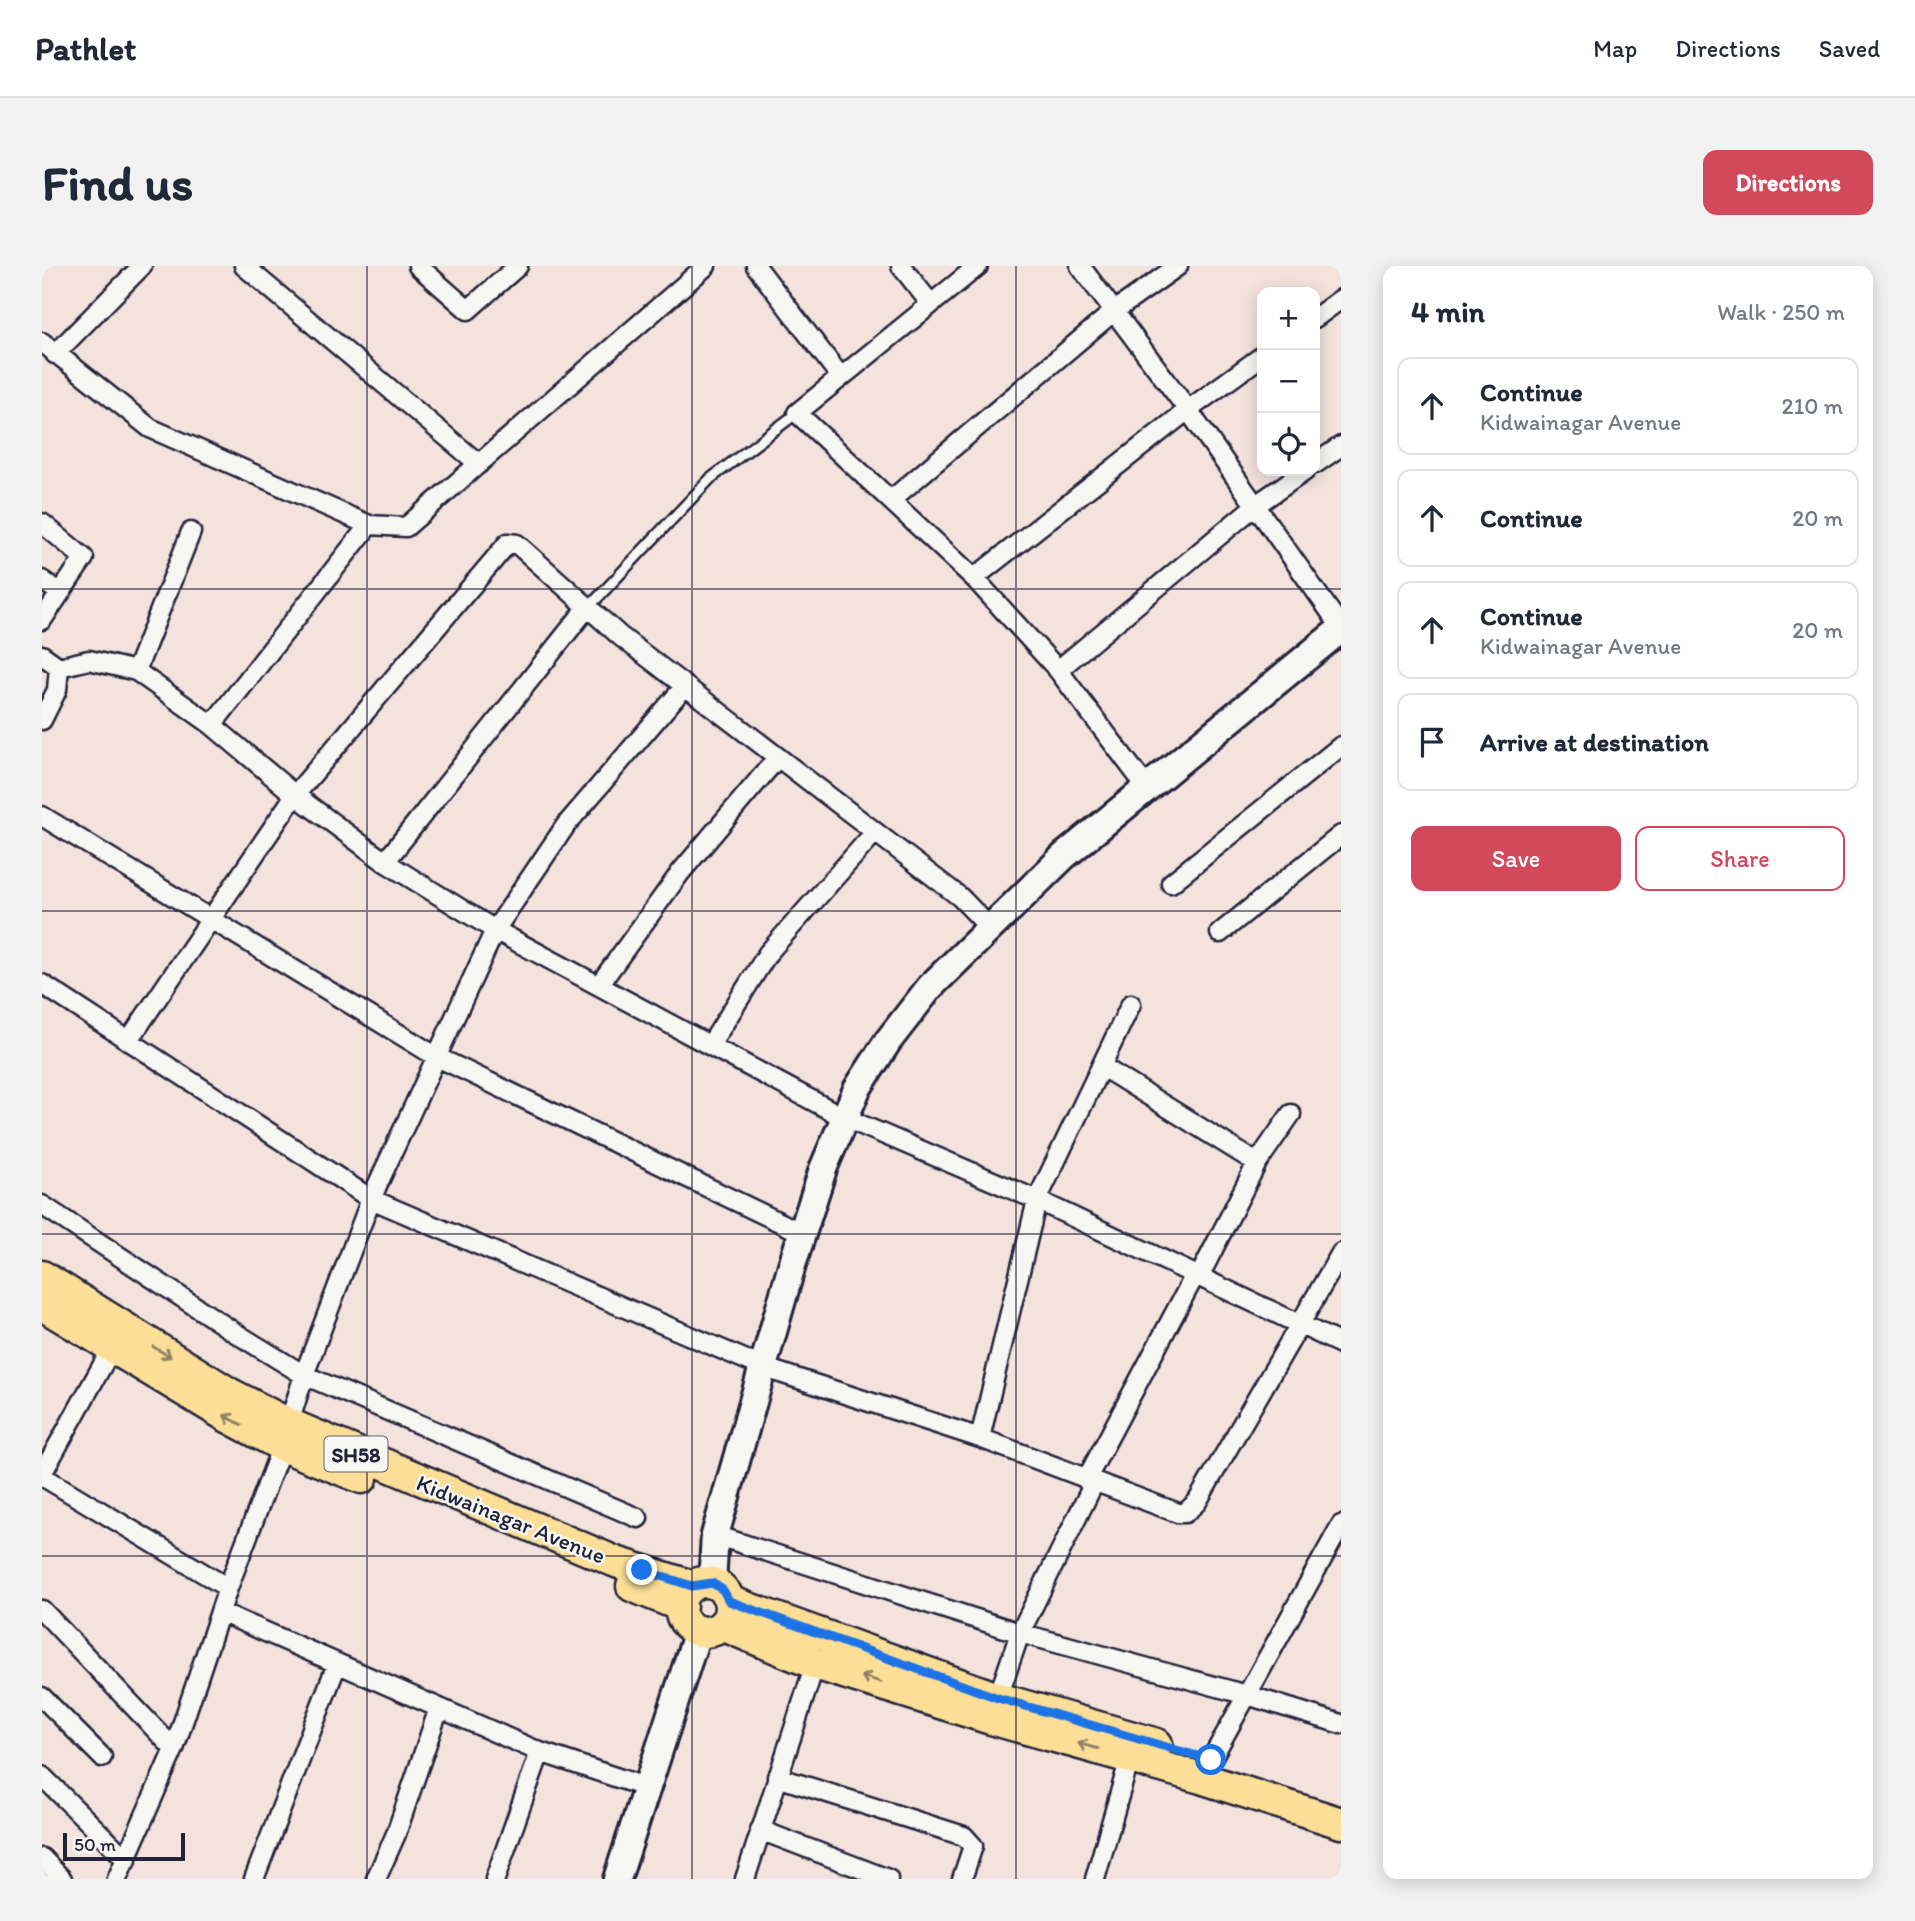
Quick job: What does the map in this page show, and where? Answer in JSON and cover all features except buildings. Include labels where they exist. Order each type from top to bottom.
[{"type":"main road","name":"Kidwainagar Avenue","points":[[42,1276],[118,1338]]},
{"type":"main road","name":"Kidwainagar Avenue","points":[[42,1305],[118,1338],[285,1435],[706,1605],[1130,1758],[1206,1769],[1341,1823]]},
{"type":"main road","name":"Kidwainagar Avenue","points":[[706,1605],[815,1664],[994,1708],[1206,1769],[1341,1803]]},
{"type":"street","points":[[142,266],[48,348],[150,429],[369,525],[406,527],[706,266]]},
{"type":"street","points":[[244,266],[479,464]]},
{"type":"street","points":[[418,266],[468,310],[519,266]]},
{"type":"street","points":[[756,266],[840,376]]},
{"type":"street","points":[[901,266],[930,303]]},
{"type":"street","points":[[978,266],[797,413],[974,578],[1058,670],[1147,788]]},
{"type":"street","points":[[617,1879],[706,1605],[715,1535],[802,1233],[843,1117],[888,1041],[930,987],[989,927],[1064,856],[1341,628],[1188,410],[1080,266]]},
{"type":"street","points":[[891,500],[1113,312],[1178,266]]},
{"type":"street","points":[[1320,314],[1341,299]]},
{"type":"street","points":[[974,578],[1188,410],[1257,360]]},
{"type":"street","points":[[1320,461],[1341,446]]},
{"type":"street","points":[[1058,670],[1256,505],[1298,476]]},
{"type":"street","points":[[42,523],[84,558],[42,620]]},
{"type":"street","points":[[212,724],[369,525]]},
{"type":"street","points":[[136,671],[191,532]]},
{"type":"street","points":[[129,1040],[295,795],[508,543],[517,544],[586,609],[960,897],[989,927]]},
{"type":"street","points":[[42,580],[61,593]]},
{"type":"street","points":[[385,862],[586,609]]},
{"type":"street","points":[[42,656],[59,667],[89,660],[136,671],[212,724],[295,795],[385,862],[495,930],[843,1117],[1037,1200],[1341,1344]]},
{"type":"street","points":[[42,720],[57,690],[59,667]]},
{"type":"street","points":[[117,1879],[174,1749],[219,1612],[285,1435],[304,1375],[372,1199],[495,930],[566,825],[685,686]]},
{"type":"street","points":[[1171,884],[1341,746]]},
{"type":"street","points":[[599,985],[680,873],[778,758]]},
{"type":"street","points":[[42,816],[437,1057],[802,1233]]},
{"type":"street","points":[[711,1044],[768,953],[875,832]]},
{"type":"street","points":[[1220,933],[1341,835]]},
{"type":"street","points":[[42,984],[372,1199],[765,1368],[980,1438],[1178,1513],[1185,1513],[1197,1502],[1341,1252]]},
{"type":"street","points":[[980,1438],[1037,1200],[1132,1004]]},
{"type":"street","points":[[1101,1066],[1257,1163]]},
{"type":"street","points":[[994,1708],[1020,1633],[1090,1481],[1257,1163],[1291,1114]]},
{"type":"street","points":[[42,1205],[304,1375],[638,1518]]},
{"type":"street","points":[[118,1338],[42,1475],[228,1588]]},
{"type":"street","points":[[1206,1769],[1341,1525]]},
{"type":"street","points":[[715,1535],[1020,1633],[1247,1695],[1341,1724]]},
{"type":"street","points":[[42,1610],[174,1749]]},
{"type":"street","points":[[219,1612],[540,1752],[645,1787]]},
{"type":"street","points":[[254,1879],[337,1664]]},
{"type":"street","points":[[745,1879],[815,1664]]},
{"type":"street","points":[[42,1698],[102,1757]]},
{"type":"street","points":[[376,1879],[396,1834],[439,1708]]},
{"type":"street","points":[[495,1879],[540,1752]]},
{"type":"street","points":[[1095,1879],[1130,1758]]},
{"type":"street","points":[[42,1776],[127,1860]]},
{"type":"street","points":[[777,1777],[964,1836],[973,1846],[962,1879]]},
{"type":"street","points":[[760,1830],[888,1879]]},
{"type":"street","points":[[42,1858],[62,1879]]},
{"type":"lane","points":[[586,609],[710,479],[797,413]]},
{"type":"route","points":[[642,1570],[692,1586],[712,1583],[723,1590],[729,1601],[998,1698],[1211,1760]]}]
